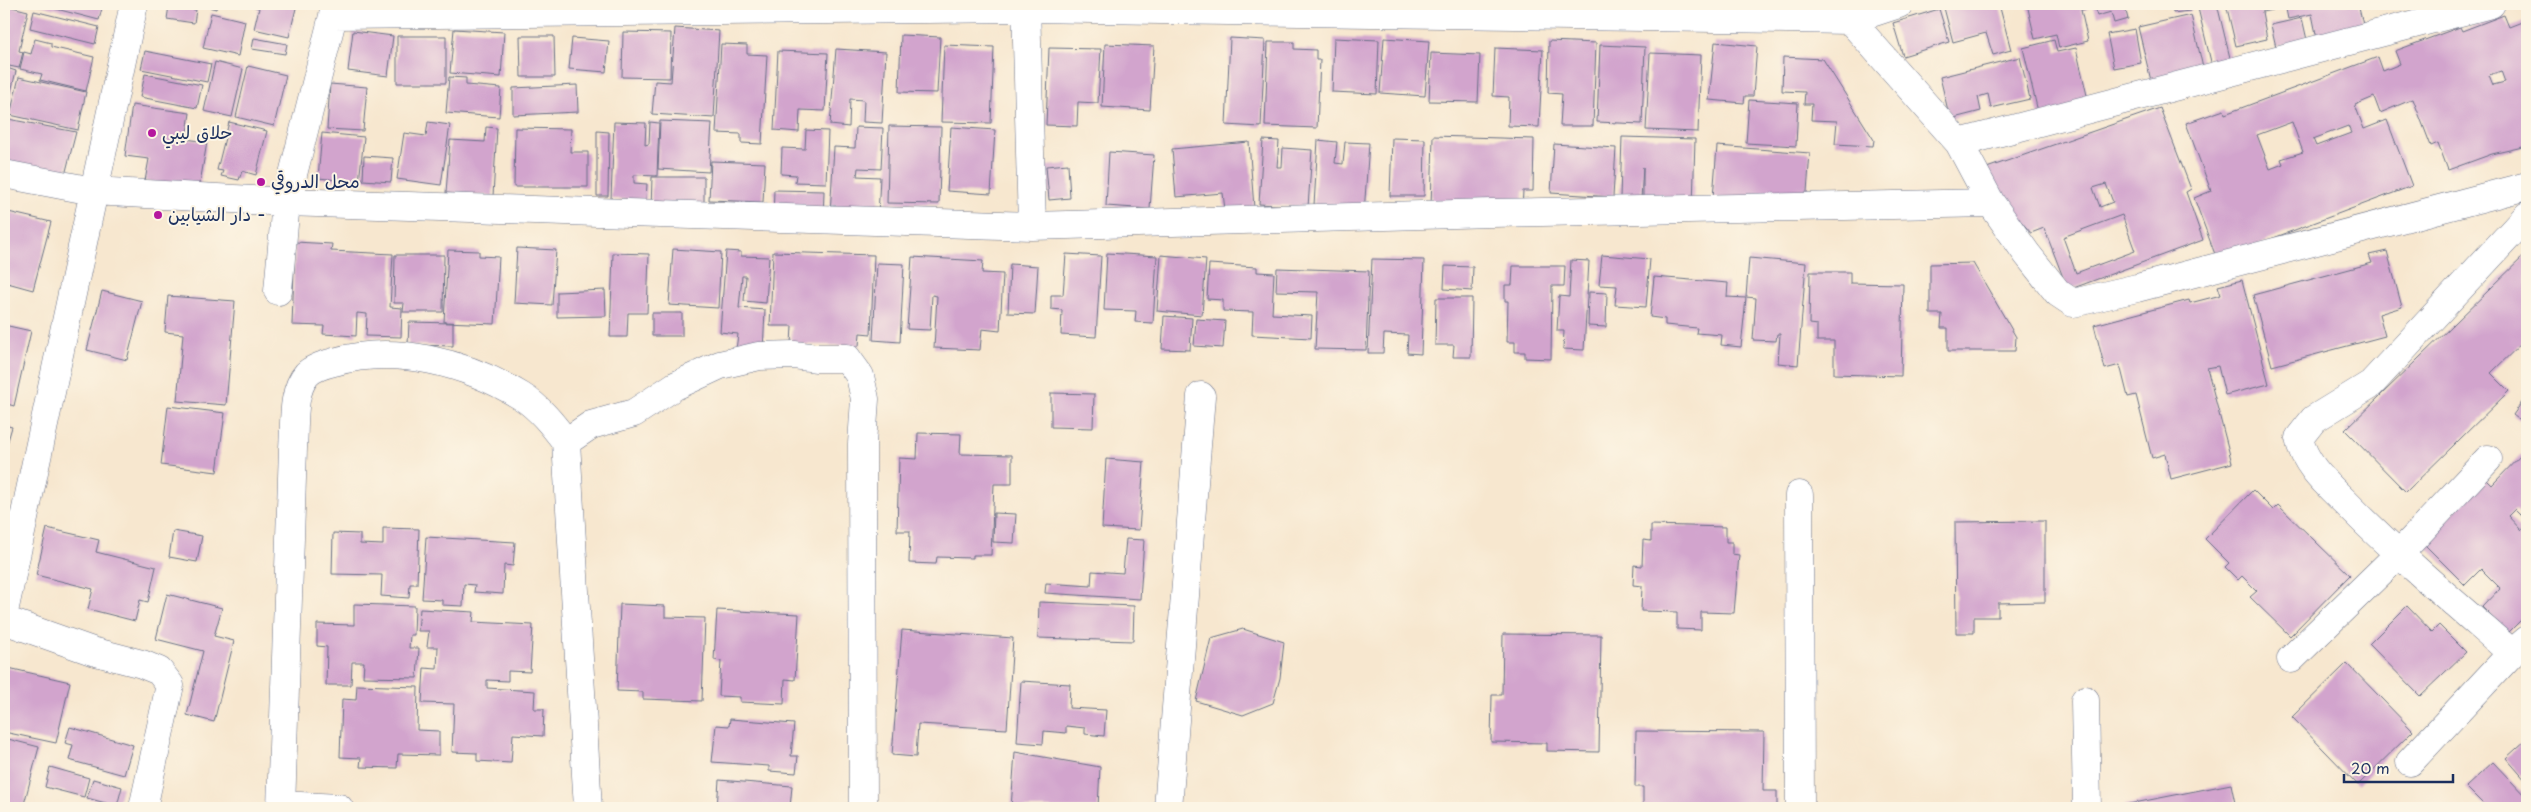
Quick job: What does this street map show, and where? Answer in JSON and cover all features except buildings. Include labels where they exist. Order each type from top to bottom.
[{"type":"street","points":[[4,612],[134,4]]},
{"type":"street","points":[[278,291],[286,202],[335,9],[1026,6],[1845,12],[1899,4]]},
{"type":"street","points":[[1959,143],[2485,5]]},
{"type":"street","points":[[1026,6],[1032,226]]},
{"type":"street","points":[[1845,12],[1959,143],[1991,203],[2027,254],[2058,293],[2073,303],[2527,186]]},
{"type":"street","points":[[4,174],[93,191],[286,202],[1032,226],[1491,213],[1991,203]]},
{"type":"street","points":[[2410,762],[2520,647],[2398,555],[2310,464],[2302,450],[2299,438],[2314,419],[2371,384],[2527,216]]},
{"type":"street","points":[[339,808],[281,806],[292,448],[298,394],[302,381],[308,372],[356,355],[400,355],[448,364],[492,380],[523,397],[551,422],[566,442],[588,808]]},
{"type":"street","points":[[566,442],[591,425],[634,413],[675,386],[720,365],[759,356],[794,355],[817,358],[847,358],[860,376],[865,399],[862,444],[863,808]]},
{"type":"street","points":[[1168,808],[1201,396]]},
{"type":"street","points":[[2291,659],[2398,555],[2488,459]]},
{"type":"street","points":[[1799,495],[1800,808]]},
{"type":"street","points":[[4,620],[92,651],[142,664],[159,672],[170,685],[143,808]]},
{"type":"street","points":[[2085,700],[2087,808]]},
{"type":"place","name":"حلاق ليبي","points":[[152,133]]},
{"type":"place","name":"محل الدروقي","points":[[261,182]]},
{"type":"place","name":"دار الشيابين -","points":[[158,215]]}]
